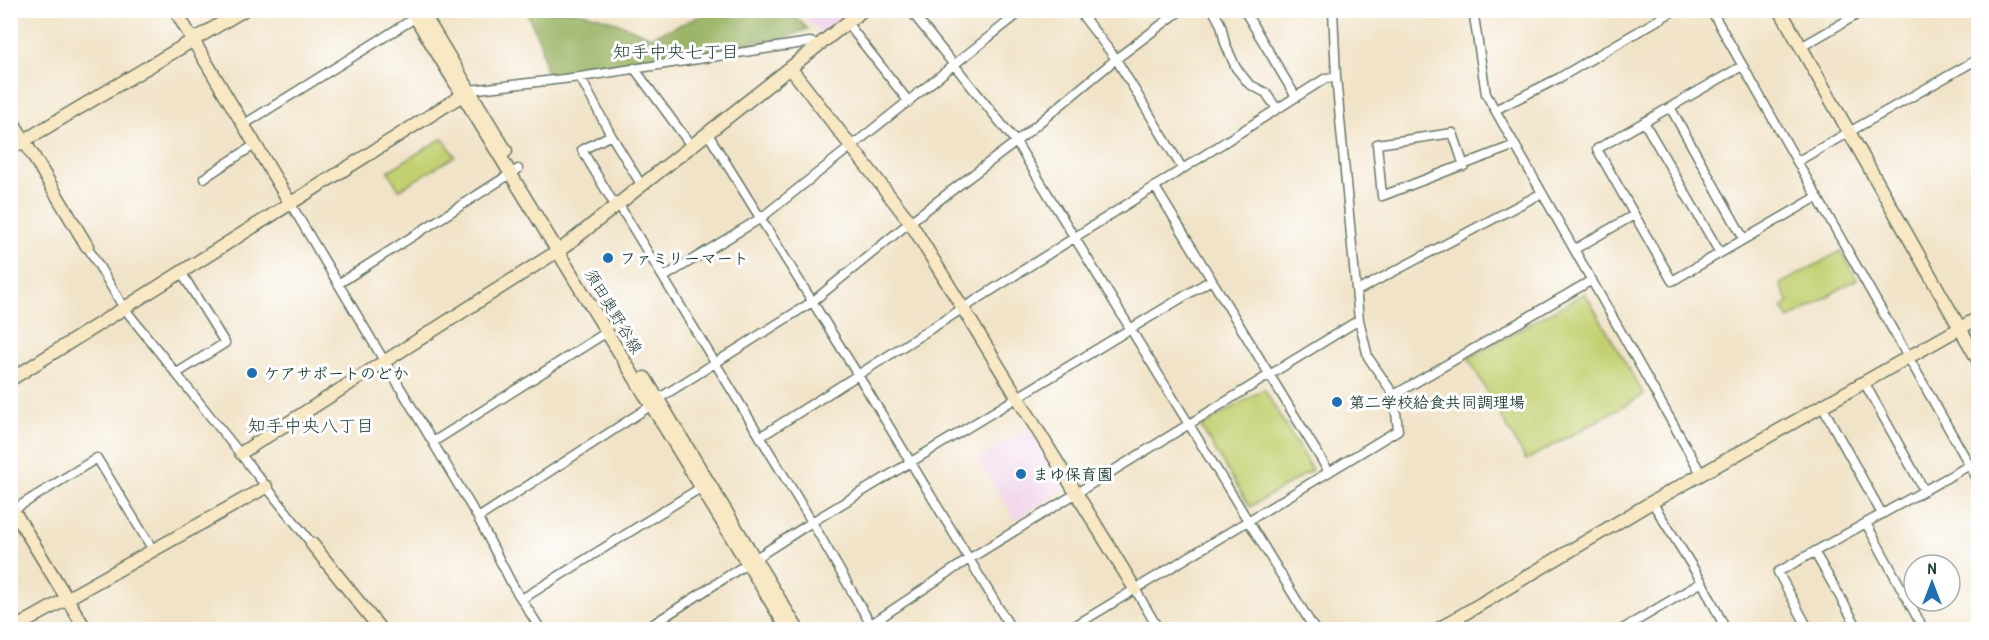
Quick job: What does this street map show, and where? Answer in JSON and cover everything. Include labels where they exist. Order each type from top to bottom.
[{"type":"street","points":[[175,10],[478,518],[522,599],[542,630]]},
{"type":"street","points":[[10,149],[244,10]]},
{"type":"street","points":[[241,453],[561,249],[791,69],[862,10]]},
{"type":"street","points":[[910,10],[1016,142],[1316,630]]},
{"type":"street","points":[[664,277],[761,218],[1023,10]]},
{"type":"street","points":[[1078,10],[1116,59],[1182,168]]},
{"type":"street","points":[[478,518],[812,302],[910,222],[1016,142],[1116,59],[1181,10]]},
{"type":"street","points":[[1213,10],[1221,25],[1225,43],[1236,68],[1249,84],[1266,93],[1277,109]]},
{"type":"street","points":[[1244,10],[1296,97]]},
{"type":"street","points":[[1068,630],[1398,430],[1394,396],[1368,357],[1359,320],[1336,77],[1333,10]]},
{"type":"street","points":[[1473,10],[1486,94],[1702,475]]},
{"type":"street","points":[[1495,110],[1559,78],[1675,10]]},
{"type":"street","points":[[1711,10],[1978,480]]},
{"type":"street","points":[[1780,10],[1978,360]]},
{"type":"street","points":[[1801,47],[1865,10]]},
{"type":"street","points":[[243,125],[418,13]]},
{"type":"street","name":"須田奥野谷線","points":[[418,13],[705,485],[788,630]]},
{"type":"street","points":[[847,23],[909,102]]},
{"type":"street","points":[[10,380],[466,92],[810,42],[820,45]]},
{"type":"street","points":[[1798,161],[1978,59]]},
{"type":"street","points":[[1742,66],[1597,149],[1634,215],[1672,281],[1817,197]]},
{"type":"street","points":[[634,69],[692,147]]},
{"type":"street","points":[[791,69],[910,222],[1159,630]]},
{"type":"street","points":[[580,77],[642,186]]},
{"type":"street","points":[[760,437],[1326,78],[1336,77]]},
{"type":"street","points":[[1670,107],[1744,239]]},
{"type":"street","points":[[10,117],[124,308],[381,630]]},
{"type":"street","points":[[1644,122],[1720,253]]},
{"type":"street","points":[[1464,166],[1453,133],[1377,144],[1382,196],[1464,166],[1515,145]]},
{"type":"street","points":[[708,134],[858,375],[1011,630]]},
{"type":"street","points":[[611,135],[582,150],[664,277],[873,627],[969,559],[1359,320]]},
{"type":"street","points":[[204,178],[255,144]]},
{"type":"street","points":[[338,284],[514,171]]},
{"type":"street","points":[[1155,187],[1329,472]]},
{"type":"street","points":[[1357,291],[1542,193]]},
{"type":"street","points":[[1575,249],[1634,215]]},
{"type":"street","name":"須田奥野谷線","points":[[561,249],[607,332],[655,402]]},
{"type":"street","points":[[177,373],[225,343],[181,272]]},
{"type":"street","points":[[644,630],[812,522],[1211,280]]},
{"type":"street","points":[[1394,396],[1592,280]]},
{"type":"street","points":[[1437,630],[1652,502],[1978,318]]},
{"type":"street","points":[[433,442],[607,332]]},
{"type":"street","points":[[1864,382],[1924,490]]},
{"type":"street","points":[[1822,406],[1882,514]]},
{"type":"street","points":[[86,630],[12,507],[97,458],[153,550]]},
{"type":"street","points":[[1809,630],[1778,572],[1970,465]]},
{"type":"street","points":[[522,599],[705,485]]},
{"type":"street","points":[[11,630],[266,487]]},
{"type":"street","points":[[1652,502],[1701,582],[1726,630]]},
{"type":"street","points":[[1866,523],[1924,630]]},
{"type":"street","points":[[1815,553],[1859,630]]},
{"type":"street","name":"須田奥野谷線","points":[[751,562],[798,630]]},
{"type":"street","points":[[1621,630],[1701,582]]},
{"type":"shaded area","points":[[801,11],[850,11],[822,35]]},
{"type":"shaded area","name":"まゆ保育園","points":[[1028,428],[1064,488],[1015,520],[978,459]]},
{"type":"green space","points":[[526,11],[567,11],[610,20],[651,37],[712,11],[790,11],[808,29],[782,39],[756,41],[644,62],[547,76],[540,42]]},
{"type":"green space","points":[[443,138],[455,156],[399,190],[388,171]]},
{"type":"green space","points":[[1841,251],[1857,279],[1789,319],[1782,308],[1789,302],[1780,284]]},
{"type":"green space","points":[[1585,293],[1644,395],[1526,460],[1468,358]]},
{"type":"green space","points":[[1264,389],[1312,470],[1250,507],[1201,427]]},
{"type":"place","name":"ファミリーマート","points":[[608,258]]},
{"type":"place","name":"ケアサポートのどか","points":[[252,373]]},
{"type":"place","name":"第二学校給食共同調理場","points":[[1337,402]]},
{"type":"place","name":"まゆ保育園","points":[[1021,474]]},
{"type":"district","name":"知手中央七丁目","points":[[676,51]]},
{"type":"district","name":"知手中央八丁目","points":[[311,425]]}]
